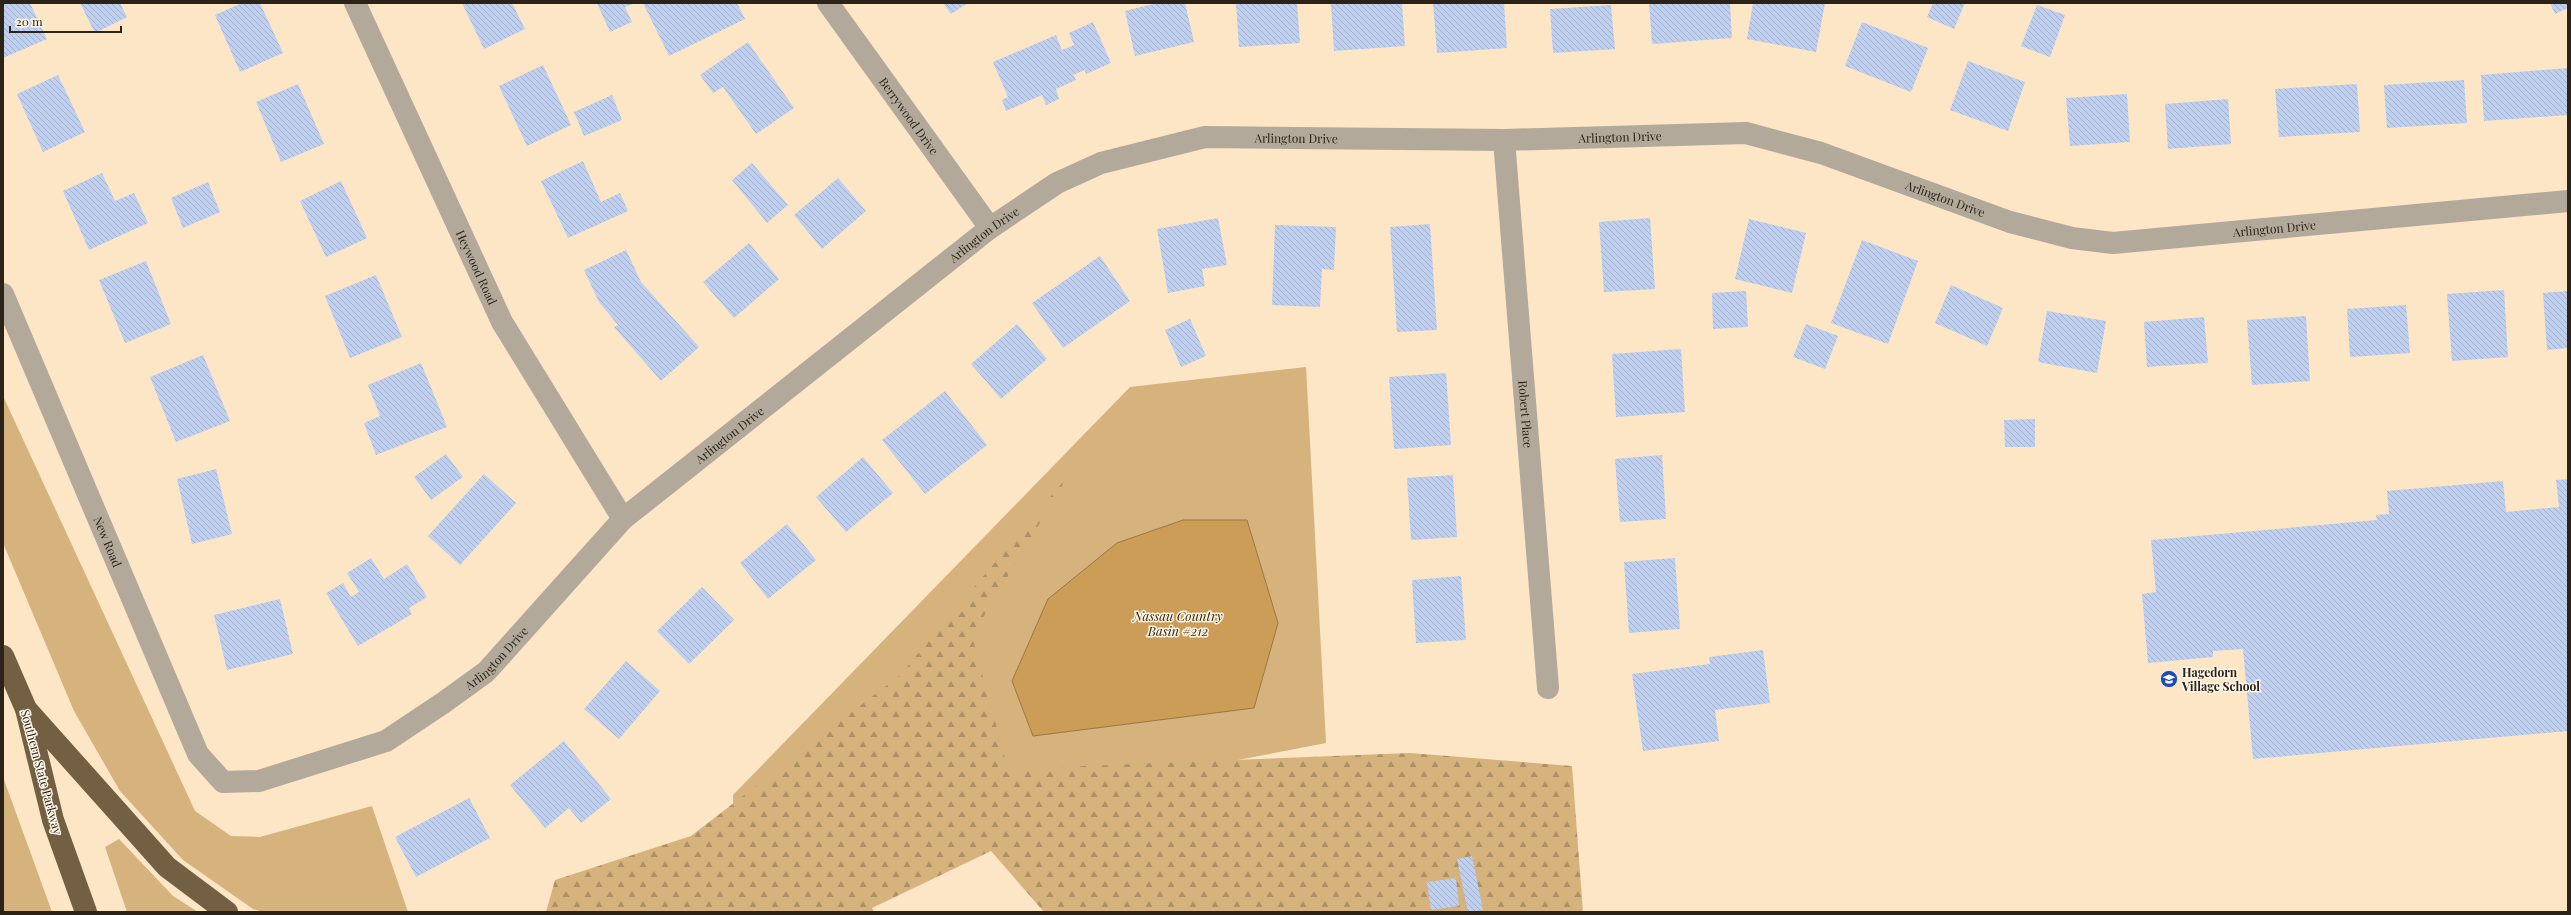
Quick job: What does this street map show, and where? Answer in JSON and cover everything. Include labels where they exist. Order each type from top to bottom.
[{"type":"highway","name":"Southern State Parkway","points":[[3,656],[26,708],[53,820],[86,912]]},
{"type":"highway","points":[[26,708],[166,867],[227,912]]},
{"type":"street","name":"Heywood Road","points":[[355,3],[502,322],[623,519]]},
{"type":"street","name":"Berrywood Drive","points":[[828,3],[990,228]]},
{"type":"street","name":"Arlington Drive","points":[[223,782],[259,781],[386,741],[418,720],[486,672],[623,519],[990,228],[1057,183],[1101,163],[1205,137],[1504,140],[1746,133],[1822,153],[2010,222],[2072,238],[2113,243],[2568,201]]},
{"type":"street","name":"Robert Place","points":[[1504,140],[1548,688]]},
{"type":"street","name":"New Road","points":[[3,294],[198,754],[223,782]]},
{"type":"green space","points":[[1306,367],[1326,743],[734,857],[733,795],[1130,387]]},
{"type":"green space","points":[[3,396],[195,811],[231,836],[260,837],[372,806],[408,912],[263,912],[253,909],[183,860],[120,791],[74,711],[3,543]]},
{"type":"green space","points":[[1068,476],[972,636],[1008,769],[1410,753],[1572,766],[1583,912],[1044,912],[991,851],[872,908],[874,912],[546,912],[555,880],[691,836],[900,675]]},
{"type":"green space","points":[[3,777],[52,912],[3,912]]},
{"type":"green space","points":[[119,839],[173,896],[198,912],[127,912],[105,847]]},
{"type":"water","name":"Nassau Country Basin #212","points":[[1183,520],[1247,520],[1278,623],[1254,708],[1033,736],[1012,681],[1048,599],[1117,543]]},
{"type":"building","points":[[3,3],[30,3],[47,39],[3,58]]},
{"type":"building","points":[[80,3],[120,3],[127,17],[95,33]]},
{"type":"building","points":[[242,3],[260,3],[283,53],[240,72],[215,15]]},
{"type":"building","points":[[462,3],[512,3],[525,29],[484,49]]},
{"type":"building","points":[[597,3],[635,3],[625,7],[632,22],[610,32]]},
{"type":"building","points":[[643,3],[737,3],[745,19],[669,56]]},
{"type":"building","points":[[943,3],[968,3],[951,14]]},
{"type":"building","points":[[1157,3],[1185,3],[1194,42],[1135,56],[1125,11]]},
{"type":"building","points":[[1236,3],[1297,3],[1300,43],[1239,47]]},
{"type":"building","points":[[1331,3],[1402,3],[1405,46],[1334,51]]},
{"type":"building","points":[[1433,3],[1504,3],[1507,48],[1437,53]]},
{"type":"building","points":[[1649,3],[1730,3],[1732,38],[1652,44]]},
{"type":"building","points":[[1753,3],[1825,3],[1816,52],[1747,39]]},
{"type":"building","points":[[1933,3],[1965,3],[1954,29],[1927,17]]},
{"type":"building","points":[[2550,3],[2568,3],[2568,8],[2555,14]]},
{"type":"building","points":[[1611,5],[1615,49],[1553,53],[1550,9]]},
{"type":"building","points":[[2037,5],[2065,15],[2050,57],[2021,46]]},
{"type":"building","points":[[1093,22],[1111,63],[1086,74],[1085,70],[1073,75],[1076,80],[1056,89],[1059,99],[1046,105],[1042,95],[1006,111],[1002,100],[1008,97],[993,62],[1056,35],[1062,50],[1074,45],[1069,33]]},
{"type":"building","points":[[1862,22],[1928,48],[1911,92],[1845,66]]},
{"type":"building","points":[[748,42],[794,108],[756,134],[723,87],[713,93],[700,75]]},
{"type":"building","points":[[1968,61],[2025,82],[2008,131],[1950,110]]},
{"type":"building","points":[[543,65],[571,125],[527,146],[499,86]]},
{"type":"building","points":[[2568,68],[2568,115],[2484,121],[2481,75]]},
{"type":"building","points":[[58,75],[85,132],[43,152],[17,94]]},
{"type":"building","points":[[2464,80],[2467,123],[2387,128],[2384,85]]},
{"type":"building","points":[[298,84],[324,144],[281,162],[256,102]]},
{"type":"building","points":[[2357,84],[2360,132],[2279,137],[2275,89]]},
{"type":"building","points":[[2127,94],[2130,142],[2070,146],[2066,98]]},
{"type":"building","points":[[612,95],[622,120],[584,136],[574,112]]},
{"type":"building","points":[[2228,99],[2231,144],[2168,149],[2165,104]]},
{"type":"building","points":[[583,161],[601,202],[620,193],[628,211],[568,238],[541,181]]},
{"type":"building","points":[[752,163],[788,205],[767,223],[732,180]]},
{"type":"building","points":[[102,173],[115,201],[134,193],[148,223],[89,250],[63,191]]},
{"type":"building","points":[[838,178],[866,211],[822,249],[794,215]]},
{"type":"building","points":[[341,181],[367,238],[326,257],[300,201]]},
{"type":"building","points":[[208,182],[220,212],[183,228],[171,198]]},
{"type":"building","points":[[1218,218],[1227,265],[1202,269],[1205,286],[1168,293],[1157,229]]},
{"type":"building","points":[[1650,218],[1655,289],[1604,292],[1599,222]]},
{"type":"building","points":[[1749,219],[1806,233],[1792,293],[1735,279]]},
{"type":"building","points":[[1430,224],[1437,330],[1397,332],[1390,227]]},
{"type":"building","points":[[1275,225],[1336,227],[1334,270],[1322,269],[1320,307],[1272,305]]},
{"type":"building","points":[[1862,240],[1918,261],[1888,344],[1831,323]]},
{"type":"building","points":[[749,243],[779,279],[734,318],[703,282]]},
{"type":"building","points":[[626,250],[641,282],[699,347],[661,381],[614,327],[618,325],[599,302],[584,270]]},
{"type":"building","points":[[1100,256],[1130,301],[1063,348],[1032,303]]},
{"type":"building","points":[[146,261],[171,324],[125,343],[99,280]]},
{"type":"building","points":[[376,275],[402,337],[350,358],[325,296]]},
{"type":"building","points":[[1951,285],[2003,308],[1987,346],[1935,323]]},
{"type":"building","points":[[2504,290],[2508,357],[2452,361],[2447,294]]},
{"type":"building","points":[[1746,291],[1748,327],[1713,329],[1712,293]]},
{"type":"building","points":[[2568,291],[2568,348],[2547,350],[2543,293]]},
{"type":"building","points":[[2406,305],[2410,353],[2350,357],[2347,309]]},
{"type":"building","points":[[2047,311],[2106,321],[2097,373],[2038,362]]},
{"type":"building","points":[[2306,316],[2310,381],[2252,385],[2247,320]]},
{"type":"building","points":[[2204,317],[2208,363],[2147,367],[2144,322]]},
{"type":"building","points":[[1190,319],[1206,356],[1181,367],[1165,330]]},
{"type":"building","points":[[1017,324],[1047,359],[1001,399],[971,364]]},
{"type":"building","points":[[1806,324],[1838,336],[1825,369],[1793,357]]},
{"type":"building","points":[[1681,349],[1685,412],[1616,417],[1612,354]]},
{"type":"building","points":[[203,355],[230,421],[176,442],[150,377]]},
{"type":"building","points":[[421,363],[447,427],[376,455],[364,423],[380,416],[368,385]]},
{"type":"building","points":[[1446,373],[1451,445],[1394,449],[1389,377]]},
{"type":"building","points":[[945,391],[987,445],[925,494],[882,440]]},
{"type":"building","points":[[2035,419],[2035,447],[2005,447],[2004,420]]},
{"type":"building","points":[[446,454],[463,477],[431,500],[414,477]]},
{"type":"building","points":[[1662,455],[1666,519],[1620,522],[1615,459]]},
{"type":"building","points":[[863,457],[893,493],[846,532],[816,497]]},
{"type":"building","points":[[216,469],[232,534],[192,544],[177,479]]},
{"type":"building","points":[[484,474],[516,503],[460,565],[428,536]]},
{"type":"building","points":[[1453,475],[1457,537],[1411,540],[1407,478]]},
{"type":"building","points":[[2568,479],[2568,731],[2253,759],[2243,649],[2213,651],[2213,657],[2148,663],[2142,594],[2156,592],[2151,540],[2377,520],[2376,515],[2389,514],[2387,491],[2503,481],[2506,512],[2559,507],[2556,480]]},
{"type":"building","points":[[787,524],[816,560],[768,599],[740,563]]},
{"type":"building","points":[[371,558],[384,579],[407,564],[427,597],[409,608],[412,614],[358,646],[326,593],[343,583],[351,597],[359,592],[347,573]]},
{"type":"building","points":[[1675,558],[1680,629],[1629,633],[1624,562]]},
{"type":"building","points":[[1461,576],[1466,640],[1416,643],[1412,580]]},
{"type":"building","points":[[702,587],[734,620],[689,664],[657,631]]},
{"type":"building","points":[[280,599],[293,654],[227,670],[214,615]]},
{"type":"building","points":[[1763,650],[1770,703],[1715,710],[1719,741],[1643,751],[1632,674],[1710,664],[1709,657]]},
{"type":"building","points":[[626,661],[660,691],[619,739],[584,709]]},
{"type":"building","points":[[564,741],[611,799],[581,823],[569,808],[545,828],[510,785]]},
{"type":"building","points":[[469,798],[490,838],[416,877],[395,837]]},
{"type":"building","points":[[1472,856],[1483,910],[1468,912],[1457,859]]},
{"type":"building","points":[[1456,878],[1459,906],[1431,910],[1427,882]]},
{"type":"place","name":"Hagedorn Village School","points":[[2169,679]]}]
